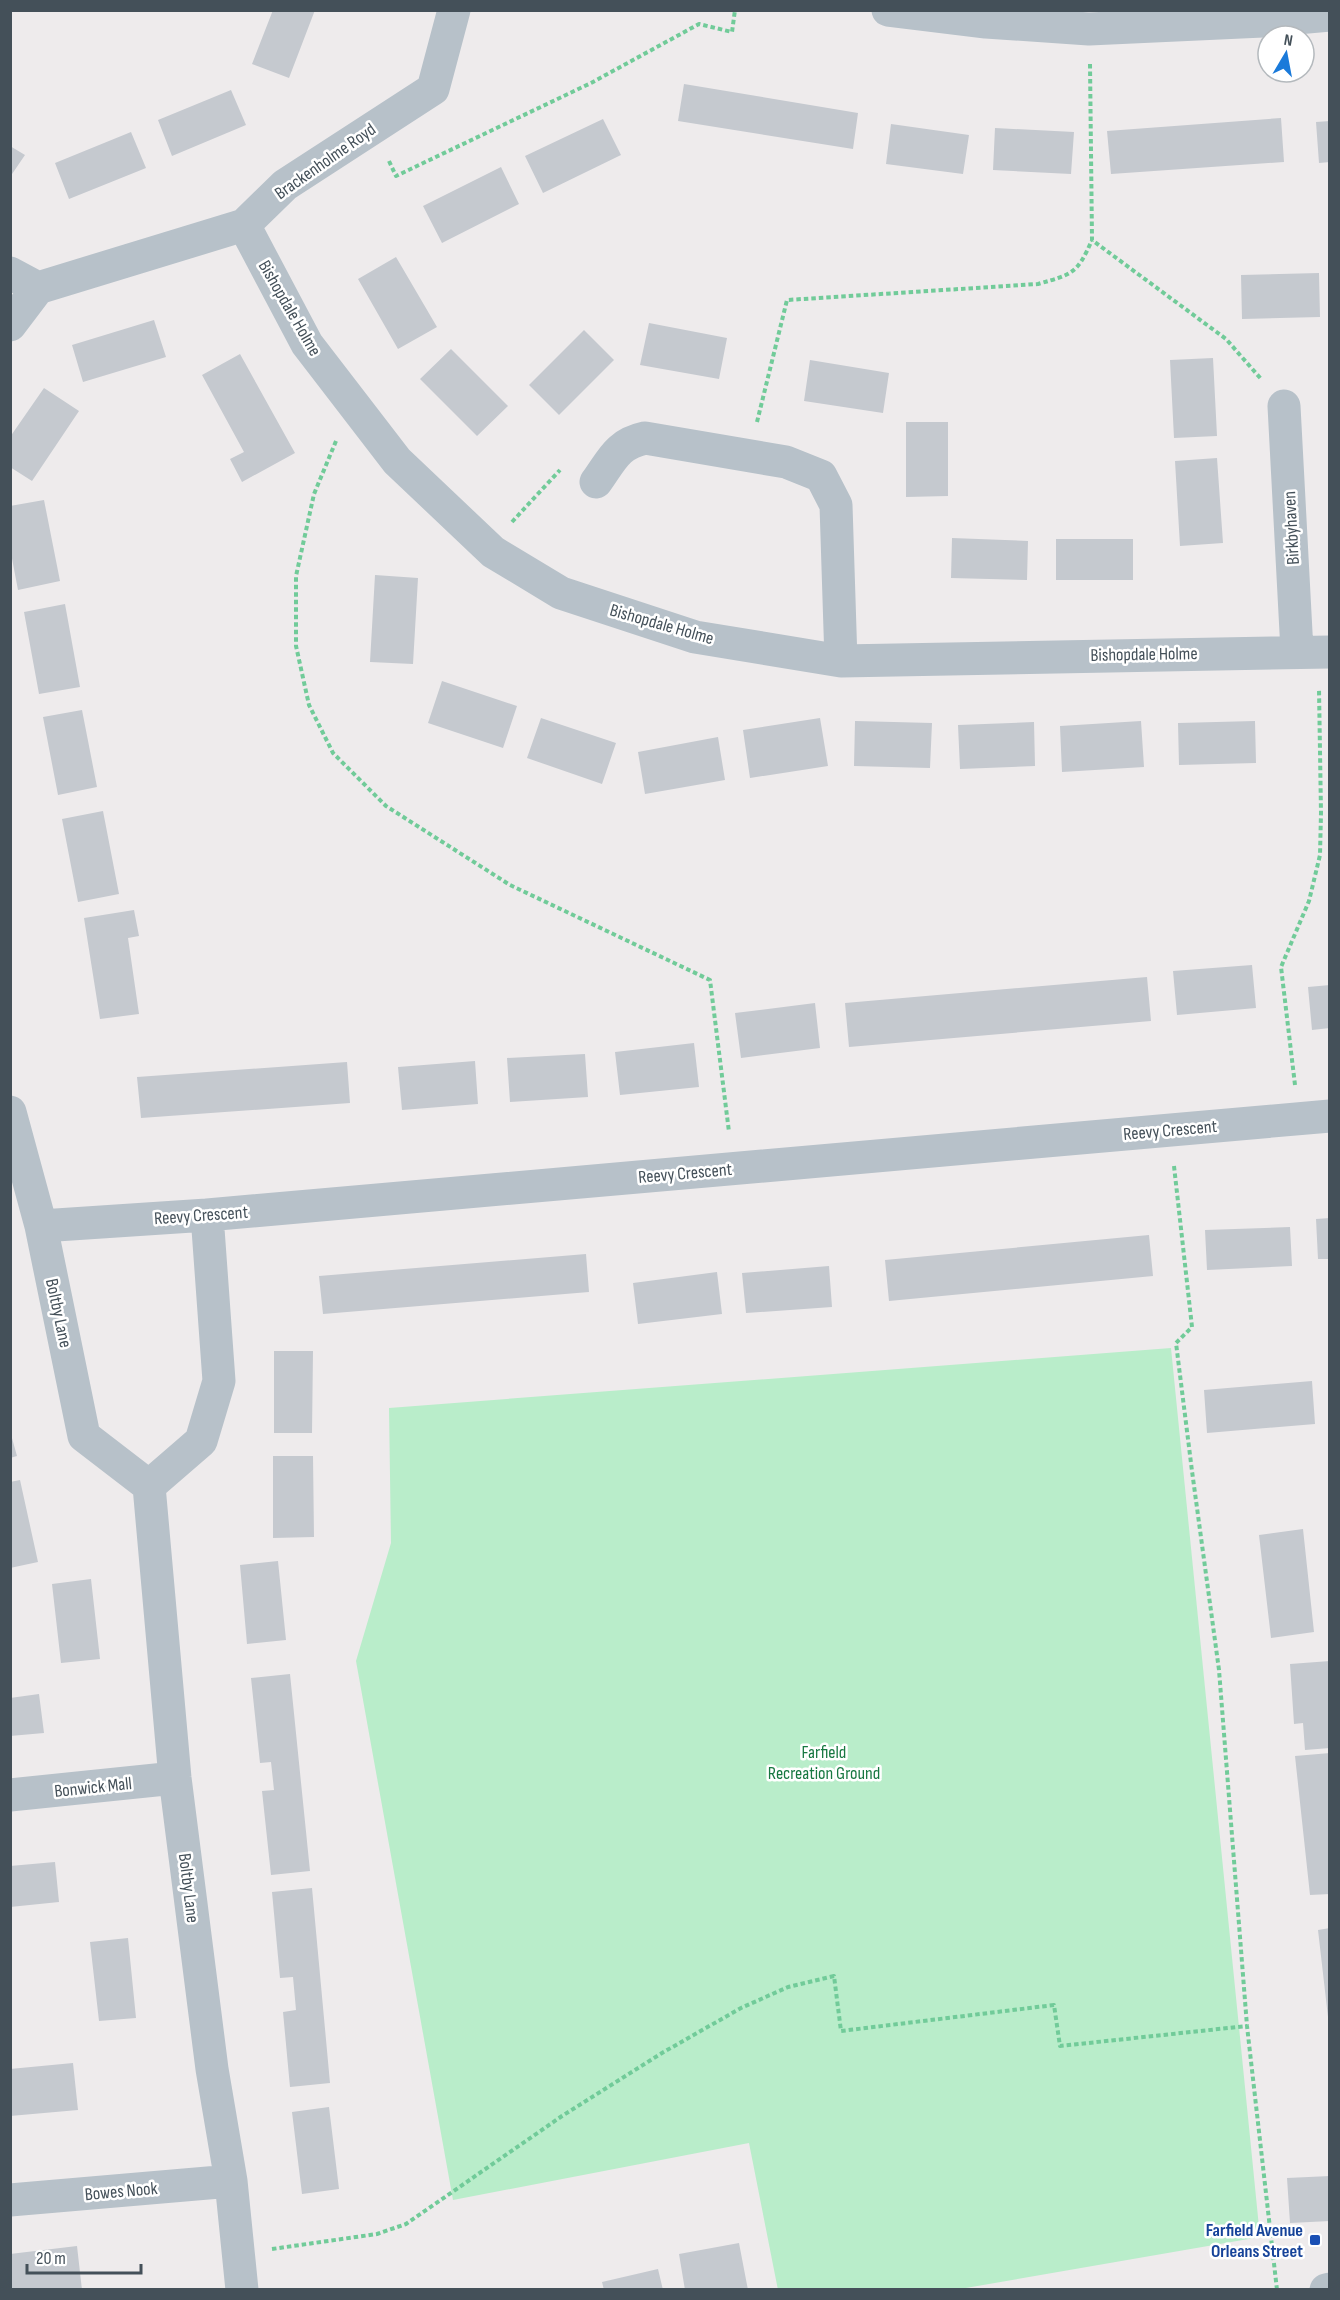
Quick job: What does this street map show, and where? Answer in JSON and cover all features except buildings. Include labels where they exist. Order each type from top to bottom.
[{"type":"street","name":"Brackenholme Royd","points":[[10,325],[24,281],[244,225],[285,185],[433,89],[454,10]]},
{"type":"street","points":[[888,10],[986,22],[1089,29],[1263,21],[1329,15]]},
{"type":"street","name":"Bishopdale Holme","points":[[244,225],[308,344],[397,461],[488,547],[561,593],[695,637],[841,661],[1315,651]]},
{"type":"street","name":"Birkbyhaven","points":[[1284,406],[1315,651]]},
{"type":"street","points":[[596,482],[619,450],[630,441],[645,438],[786,462],[821,476],[836,505],[841,661]]},
{"type":"street","name":"Boltby Lane","points":[[10,1112],[41,1226],[84,1436],[149,1485],[175,1778],[212,2069],[231,2181],[242,2289]]},
{"type":"street","name":"Reevy Crescent","points":[[41,1226],[207,1215],[1314,1117]]},
{"type":"street","points":[[149,1485],[201,1441],[219,1381],[207,1215]]},
{"type":"street","name":"Bonwick Mall","points":[[10,1795],[175,1778]]},
{"type":"street","name":"Bowes Nook","points":[[10,2200],[231,2181]]},
{"type":"path","points":[[373,128],[396,176],[591,83],[699,24],[732,32],[735,10]]},
{"type":"path","points":[[750,455],[787,300],[1038,284],[1067,275],[1082,262],[1092,240],[1089,29]]},
{"type":"path","points":[[1092,240],[1227,339],[1284,406]]},
{"type":"path","points":[[352,403],[314,494],[296,576],[297,646],[309,705],[333,753],[386,806],[510,885],[710,980],[734,1169]]},
{"type":"path","points":[[488,547],[570,460],[596,482]]},
{"type":"path","points":[[1314,1117],[1281,967],[1309,901],[1320,855],[1321,813],[1315,651]]},
{"type":"path","points":[[1170,1130],[1192,1327],[1176,1343],[1219,1670],[1247,2026],[1277,2289]]},
{"type":"path","points":[[239,2254],[377,2234],[406,2224],[562,2116],[662,2053],[741,2008],[788,1987],[834,1976],[841,2031],[1054,2005],[1060,2046],[1247,2026]]},
{"type":"green space","name":"Farfield Recreation Ground","points":[[1171,1348],[1260,2237],[960,2289],[778,2290],[749,2143],[453,2200],[356,1661],[391,1543],[389,1408]]},
{"type":"place","name":"Farfield Avenue Orleans Street","points":[[1315,2240]]}]
